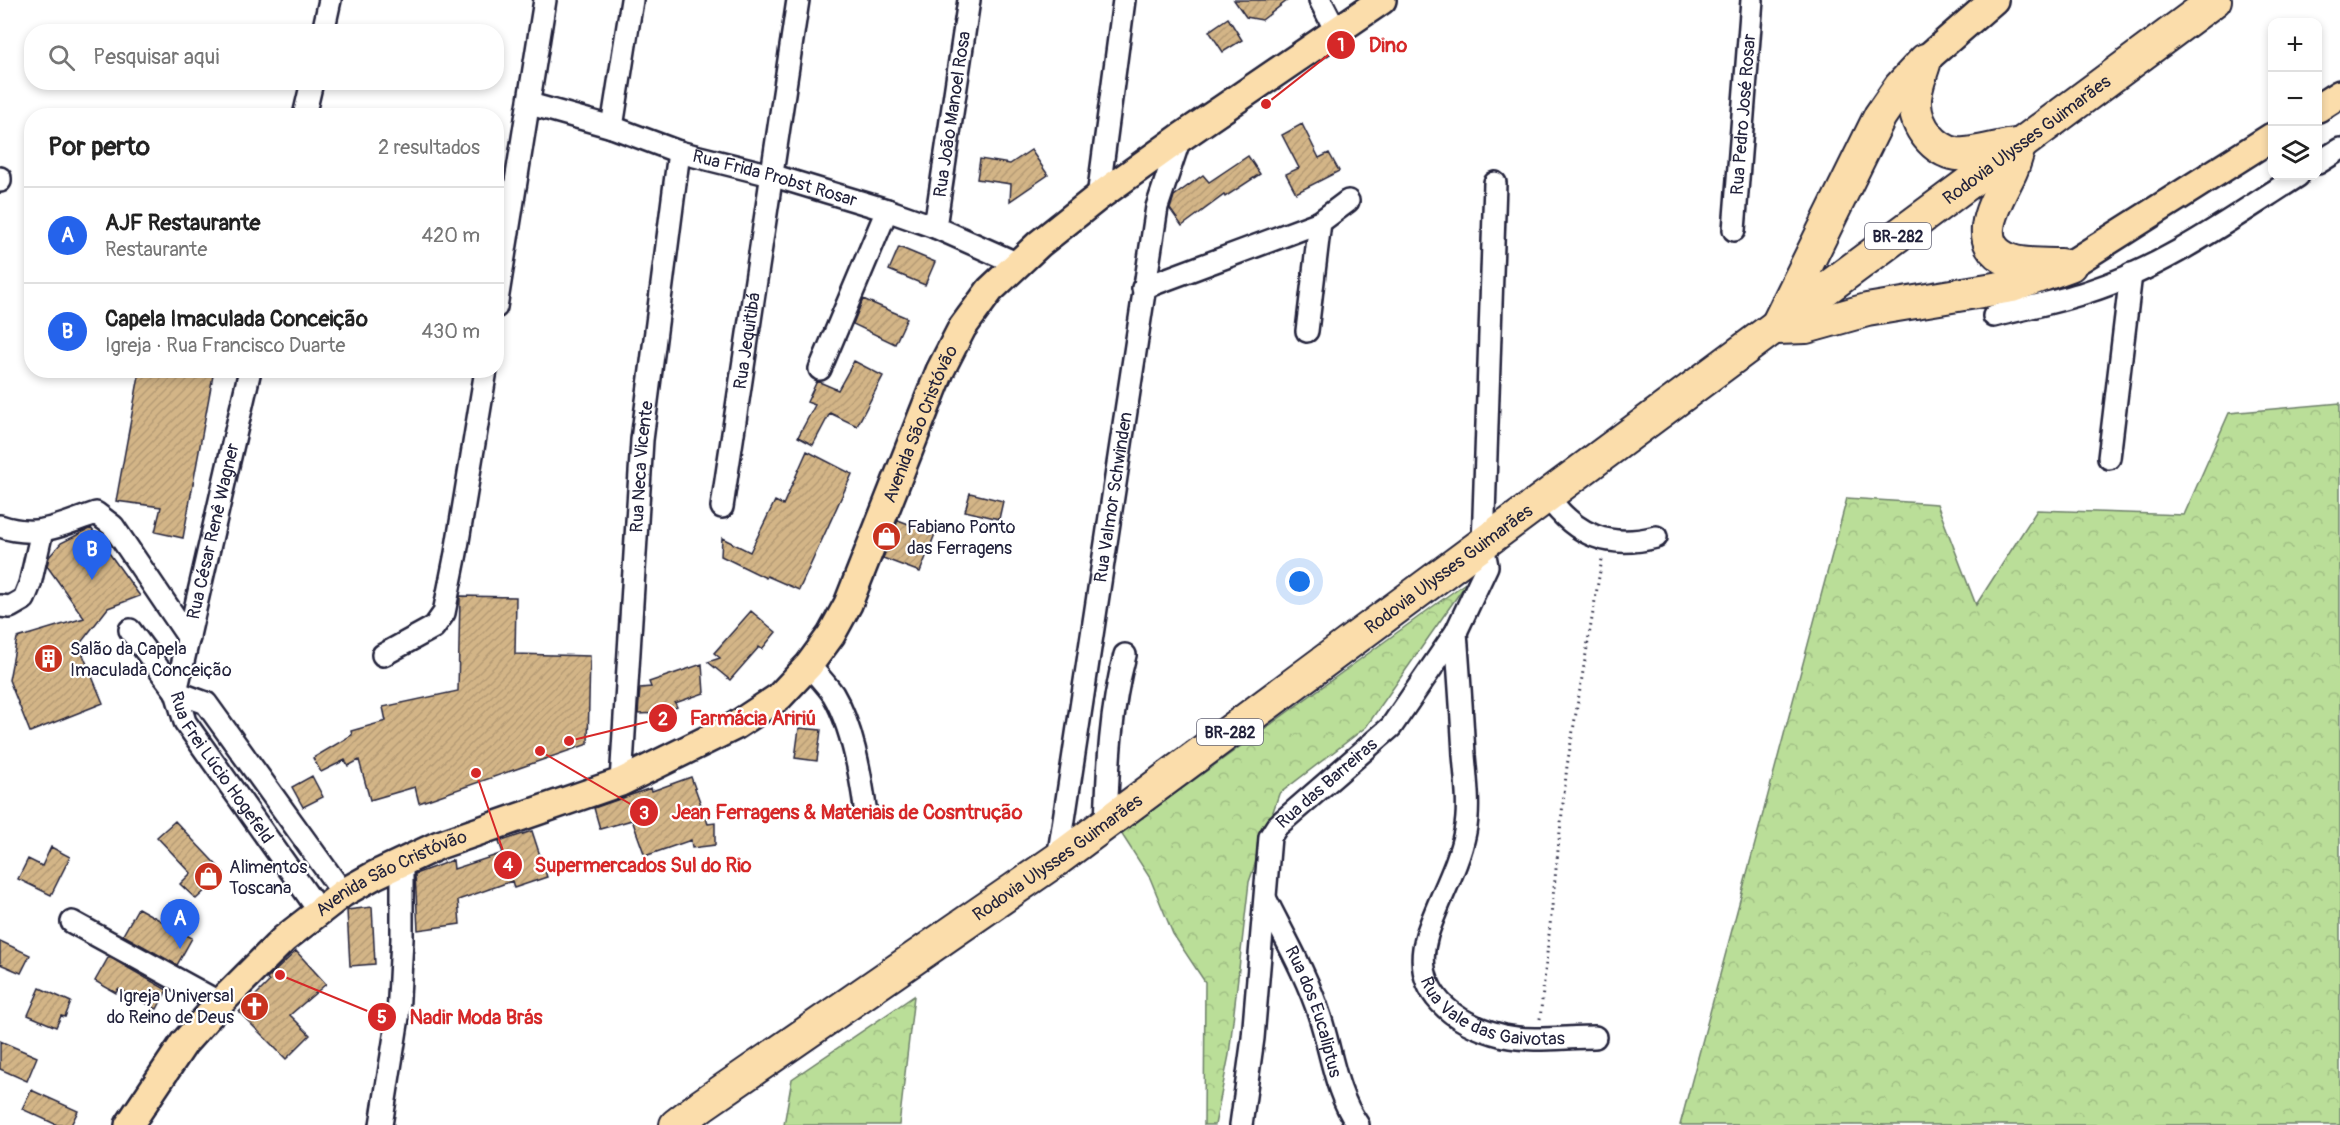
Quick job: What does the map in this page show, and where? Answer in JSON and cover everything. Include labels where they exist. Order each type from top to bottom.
[{"type":"highway","name":"Rodovia Ulysses Guimarães","points":[[676,1125],[702,1115],[1058,860],[2215,0]]},
{"type":"highway","points":[[1925,60],[1917,87],[1915,105],[1918,122],[1927,137],[1941,148],[1958,155],[2020,144],[2012,170],[1989,214],[1988,235],[1992,245],[2009,260],[2070,265]]},
{"type":"highway","points":[[1925,60],[1900,87],[1880,116],[1776,328],[1806,327],[1868,310],[2012,286],[2070,265]]},
{"type":"main road","name":"Avenida São Cristóvão","points":[[129,1125],[184,1043],[220,1003],[284,939],[343,893],[402,861],[439,845],[621,782],[735,726],[779,698],[831,636],[848,604],[940,371],[957,336],[990,290],[1016,263],[1098,197],[1382,0]]},
{"type":"main road","points":[[1925,60],[1994,0]]},
{"type":"main road","points":[[2322,105],[2340,94]]},
{"type":"main road","points":[[2070,265],[2268,140]]},
{"type":"street","points":[[325,24],[330,0]]},
{"type":"street","points":[[504,259],[545,0]]},
{"type":"street","points":[[612,127],[632,0]]},
{"type":"street","name":"Rua Jequitibá","points":[[722,507],[798,0]]},
{"type":"street","name":"Rua João Manoel Rosa","points":[[935,228],[969,0]]},
{"type":"street","points":[[1098,197],[1124,0]]},
{"type":"street","points":[[1320,0],[1336,31]]},
{"type":"street","name":"Rua Pedro José Rosar","points":[[1734,230],[1752,0]]},
{"type":"street","points":[[306,108],[310,90]]},
{"type":"street","name":"Rua Frida Probst Rosar","points":[[530,104],[612,127],[679,152],[771,175],[887,210],[1016,263]]},
{"type":"street","name":"Rua Valmor Schwinden","points":[[1058,860],[1143,288],[1157,207],[1180,138]]},
{"type":"street","points":[[2322,160],[2340,149]]},
{"type":"street","name":"Rua Neca Vicente","points":[[621,782],[642,440],[679,152]]},
{"type":"street","points":[[1994,316],[2088,292],[2131,274],[2218,227],[2292,180]]},
{"type":"street","name":"Rua das Barreiras","points":[[1241,1125],[1253,1038],[1270,837],[1277,826],[1391,727],[1456,632],[1487,566],[1483,545],[1495,183]]},
{"type":"street","points":[[1143,288],[1320,222],[1348,201]]},
{"type":"street","points":[[820,369],[887,210]]},
{"type":"street","points":[[1306,331],[1320,222]]},
{"type":"street","points":[[2109,458],[2131,274]]},
{"type":"street","name":"Rua César Renê Wagner","points":[[176,692],[248,378]]},
{"type":"street","points":[[383,655],[434,627],[444,613],[485,378]]},
{"type":"street","points":[[1548,497],[1560,514],[1585,532],[1605,539],[1627,542],[1656,537]]},
{"type":"street","points":[[0,526],[25,533],[42,531],[96,513],[106,518],[189,638]]},
{"type":"street","points":[[0,606],[10,607],[24,599],[30,584],[42,531]]},
{"type":"street","points":[[130,630],[176,692]]},
{"type":"street","name":"Rua Vale das Gaivotas","points":[[1456,632],[1467,788],[1466,831],[1456,864],[1426,937],[1423,960],[1427,981],[1434,997],[1454,1016],[1478,1028],[1505,1036],[1537,1039],[1595,1037]]},
{"type":"street","points":[[1106,824],[1109,739],[1116,688],[1125,655]]},
{"type":"street","points":[[809,665],[833,695],[849,733],[860,768],[865,807]]},
{"type":"street","name":"Rua Frei Lúcio Hogefeld","points":[[176,692],[206,703],[343,893]]},
{"type":"street","name":"Rua Frei Lúcio Hogefeld","points":[[176,692],[185,722],[319,911]]},
{"type":"street","points":[[381,1125],[398,1017],[402,939],[402,861]]},
{"type":"street","name":"Rua dos Eucaliptus","points":[[1266,900],[1309,985],[1343,1098],[1358,1125]]},
{"type":"street","points":[[72,922],[220,1003]]},
{"type":"path","points":[[1537,1039],[1544,1000],[1567,766],[1605,539]]},
{"type":"green space","points":[[2340,403],[2340,1125],[1680,1125],[1847,498],[1937,504],[1976,605],[2037,510],[2184,515],[2229,413]]},
{"type":"green space","points":[[1468,581],[1366,727],[1279,794],[1249,882],[1229,1055],[1215,1125],[1204,1125],[1205,982],[1173,934],[1150,878],[1121,833]]},
{"type":"green space","points":[[914,996],[899,1125],[784,1125],[792,1079]]},
{"type":"building","points":[[1234,0],[1288,0],[1262,20],[1246,17]]},
{"type":"building","points":[[1228,18],[1242,40],[1223,52],[1209,31]]},
{"type":"building","points":[[1302,124],[1319,158],[1329,153],[1339,171],[1296,193],[1286,174],[1299,168],[1282,135]]},
{"type":"building","points":[[1031,150],[1048,175],[1010,201],[1011,184],[977,179],[980,159],[1010,164]]},
{"type":"building","points":[[1248,156],[1260,174],[1225,197],[1224,195],[1182,226],[1170,209],[1174,196],[1203,175],[1209,182]]},
{"type":"building","points":[[899,247],[935,262],[925,285],[889,270]]},
{"type":"building","points":[[863,299],[907,318],[895,344],[853,324]]},
{"type":"building","points":[[854,361],[883,376],[857,426],[830,413],[813,445],[798,437],[815,405],[807,402],[817,381],[838,390]]},
{"type":"building","points":[[139,378],[213,378],[183,538],[155,532],[161,507],[116,501]]},
{"type":"building","points":[[807,451],[852,474],[799,590],[767,576],[766,578],[721,556],[722,538],[750,552],[775,501],[783,505]]},
{"type":"building","points":[[970,493],[1003,501],[999,519],[965,511]]},
{"type":"building","points":[[898,520],[935,534],[920,572],[883,558]]},
{"type":"building","points":[[91,528],[140,596],[108,608],[79,645],[103,703],[30,732],[9,680],[17,638],[84,618],[47,566],[49,557],[61,543]]},
{"type":"building","points":[[460,596],[516,597],[515,654],[590,656],[588,744],[419,803],[415,787],[370,800],[359,760],[348,766],[345,760],[321,772],[313,758],[352,735],[351,731],[386,721],[383,707],[458,691]]},
{"type":"building","points":[[751,611],[776,632],[762,649],[759,647],[730,680],[708,662],[720,658],[714,653]]},
{"type":"building","points":[[702,664],[704,693],[675,703],[677,707],[662,713],[638,714],[640,688],[651,687],[649,682]]},
{"type":"building","points":[[799,728],[821,730],[817,761],[795,758]]},
{"type":"building","points":[[312,776],[323,797],[303,807],[292,787]]},
{"type":"building","points":[[691,777],[708,824],[715,823],[715,845],[692,848],[691,840],[645,856],[632,820],[600,829],[594,808]]},
{"type":"building","points":[[175,821],[224,873],[196,899],[180,884],[191,873],[157,837]]},
{"type":"building","points":[[532,831],[547,877],[514,888],[512,881],[458,900],[460,924],[418,930],[415,874],[453,860],[454,869],[503,853],[499,842]]},
{"type":"building","points":[[51,847],[70,857],[51,895],[18,879],[28,859],[42,866]]},
{"type":"building","points":[[372,907],[375,964],[350,966],[347,910]]},
{"type":"building","points":[[138,908],[192,938],[177,965],[123,935]]},
{"type":"building","points":[[0,941],[30,955],[21,973],[0,964]]},
{"type":"building","points":[[296,951],[326,984],[290,1015],[310,1035],[286,1059],[239,1012],[269,982],[267,979]]},
{"type":"building","points":[[108,958],[167,990],[157,1009],[118,989],[116,993],[95,981]]},
{"type":"building","points":[[40,988],[71,1002],[65,1017],[61,1016],[56,1027],[28,1015]]},
{"type":"building","points":[[0,1041],[37,1057],[27,1081],[0,1069]]},
{"type":"building","points":[[31,1090],[78,1111],[71,1125],[57,1125],[22,1109]]},
{"type":"place","name":"Dino","points":[[1266,104]]},
{"type":"place","name":"Fabiano Ponto das Ferragens","points":[[886,537]]},
{"type":"place","name":"Capela Imaculada Conceição","points":[[92,580]]},
{"type":"place","name":"Salão da Capela Imaculada Conceição","points":[[49,659]]},
{"type":"place","name":"Farmácia Aririú","points":[[569,741]]},
{"type":"place","name":"Jean Ferragens & Materiais de Cosntrução","points":[[540,751]]},
{"type":"place","name":"Supermercados Sul do Rio","points":[[476,773]]},
{"type":"place","name":"Alimentos Toscana","points":[[208,877]]},
{"type":"place","name":"AJF Restaurante","points":[[180,949]]},
{"type":"place","name":"Nadir Moda Brás","points":[[280,975]]},
{"type":"place","name":"Igreja Universal do Reino de Deus","points":[[255,1006]]}]
